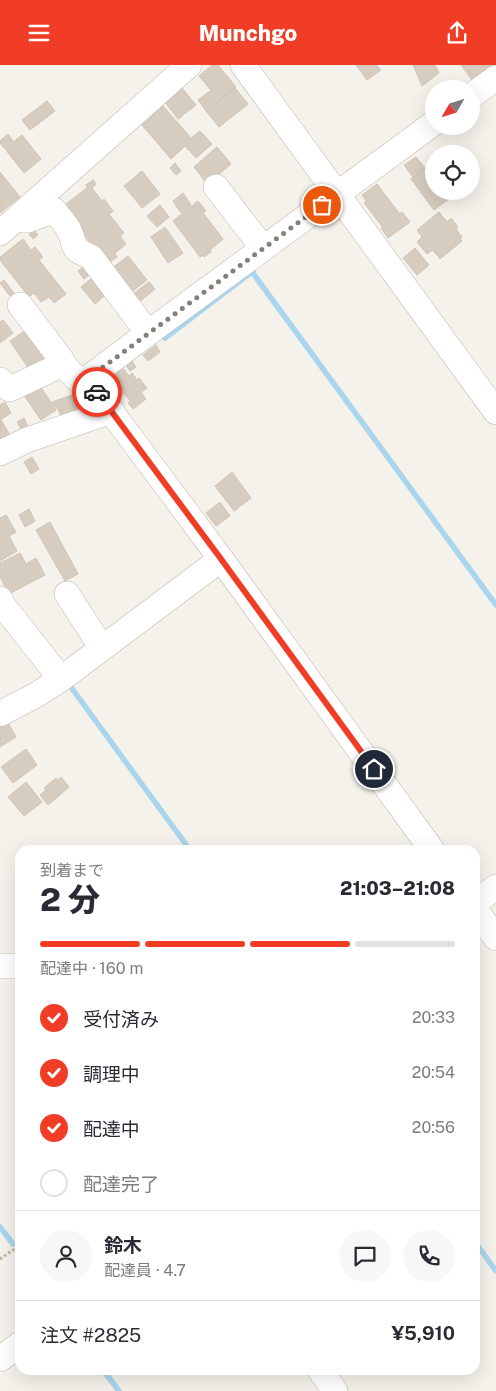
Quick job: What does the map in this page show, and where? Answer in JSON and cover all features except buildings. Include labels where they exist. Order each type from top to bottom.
[{"type":"street","points":[[0,233],[189,65]]},
{"type":"street","points":[[243,65],[496,412]]},
{"type":"street","points":[[480,90],[496,78]]},
{"type":"street","points":[[20,305],[63,364],[76,378],[87,379],[425,130]]},
{"type":"street","points":[[216,187],[263,248]]},
{"type":"street","points":[[18,217],[22,220],[28,220],[54,210],[69,230],[74,247],[90,257],[148,333]]},
{"type":"street","points":[[0,380],[10,389],[63,364]]},
{"type":"street","points":[[87,379],[221,559],[428,845]]},
{"type":"street","points":[[0,453],[28,440],[112,411]]},
{"type":"street","points":[[0,714],[61,679],[221,559]]},
{"type":"street","points":[[67,594],[102,648]]},
{"type":"street","points":[[0,599],[61,679]]},
{"type":"street","points":[[480,899],[496,887]]},
{"type":"street","points":[[480,916],[496,938]]},
{"type":"street","points":[[0,965],[15,966]]},
{"type":"street","points":[[0,1359],[15,1348]]},
{"type":"street","points":[[324,1375],[336,1391]]},
{"type":"path","points":[[0,1259],[15,1248]]},
{"type":"waterway","points":[[165,338],[253,271]]},
{"type":"waterway","points":[[252,272],[496,605]]},
{"type":"waterway","points":[[68,683],[186,845]]},
{"type":"waterway","points":[[0,1227],[13,1244]]},
{"type":"waterway","points":[[480,1249],[496,1271]]},
{"type":"waterway","points":[[107,1375],[119,1391]]},
{"type":"way so far","points":[[97,392],[87,379],[322,205]]},
{"type":"route","points":[[97,392],[374,769]]}]
